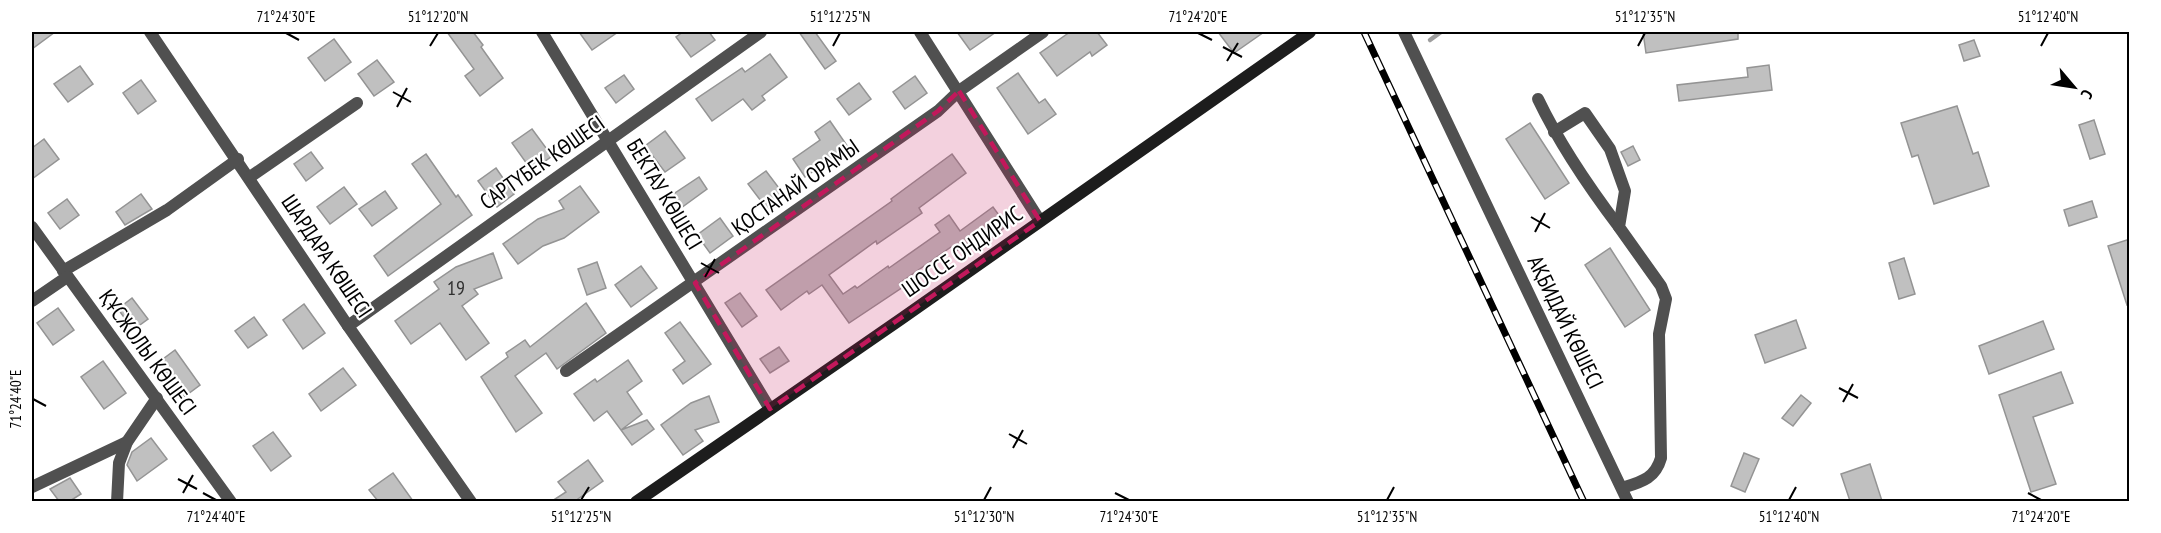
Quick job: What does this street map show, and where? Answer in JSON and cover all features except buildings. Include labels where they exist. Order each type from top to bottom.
[{"type":"main road","name":"ШОССЕ ОНДИРИС","points":[[636,501],[1310,32]]},
{"type":"street","name":"ШАРДАРА КӨШЕСІ","points":[[150,32],[238,159],[348,326],[471,501]]},
{"type":"street","name":"БЕКТАУ КӨШЕСІ","points":[[542,32],[770,409]]},
{"type":"street","name":"САРТҮБЕК КӨШЕСІ","points":[[348,326],[761,32]]},
{"type":"street","points":[[920,32],[1040,221]]},
{"type":"street","name":"ҚОСТАНАЙ ОРАМЫ","points":[[566,371],[938,111],[959,91],[1043,32]]},
{"type":"street","name":"АҚБИДАЙ КӨШЕСІ","points":[[1404,32],[1628,501]]},
{"type":"street","points":[[1538,99],[1554,132],[1592,191],[1660,286],[1666,299],[1659,334],[1661,458],[1658,470],[1647,480],[1622,488]]},
{"type":"street","points":[[250,177],[357,103]]},
{"type":"street","points":[[1554,132],[1585,113],[1610,149],[1625,191],[1619,227]]},
{"type":"street","points":[[32,301],[65,274],[167,210],[238,159]]},
{"type":"street","name":"ҚҰСЖОЛЫ КӨШЕСІ","points":[[32,227],[231,501]]},
{"type":"street","points":[[117,501],[119,463],[127,442],[157,398]]},
{"type":"street","points":[[32,487],[127,442]]},
{"type":"highlighted area","points":[[959,91],[1040,221],[770,409],[695,283],[938,111]]},
{"type":"waterway","points":[[1430,40],[1441,32]]},
{"type":"railway","points":[[1364,32],[1584,502]]}]
